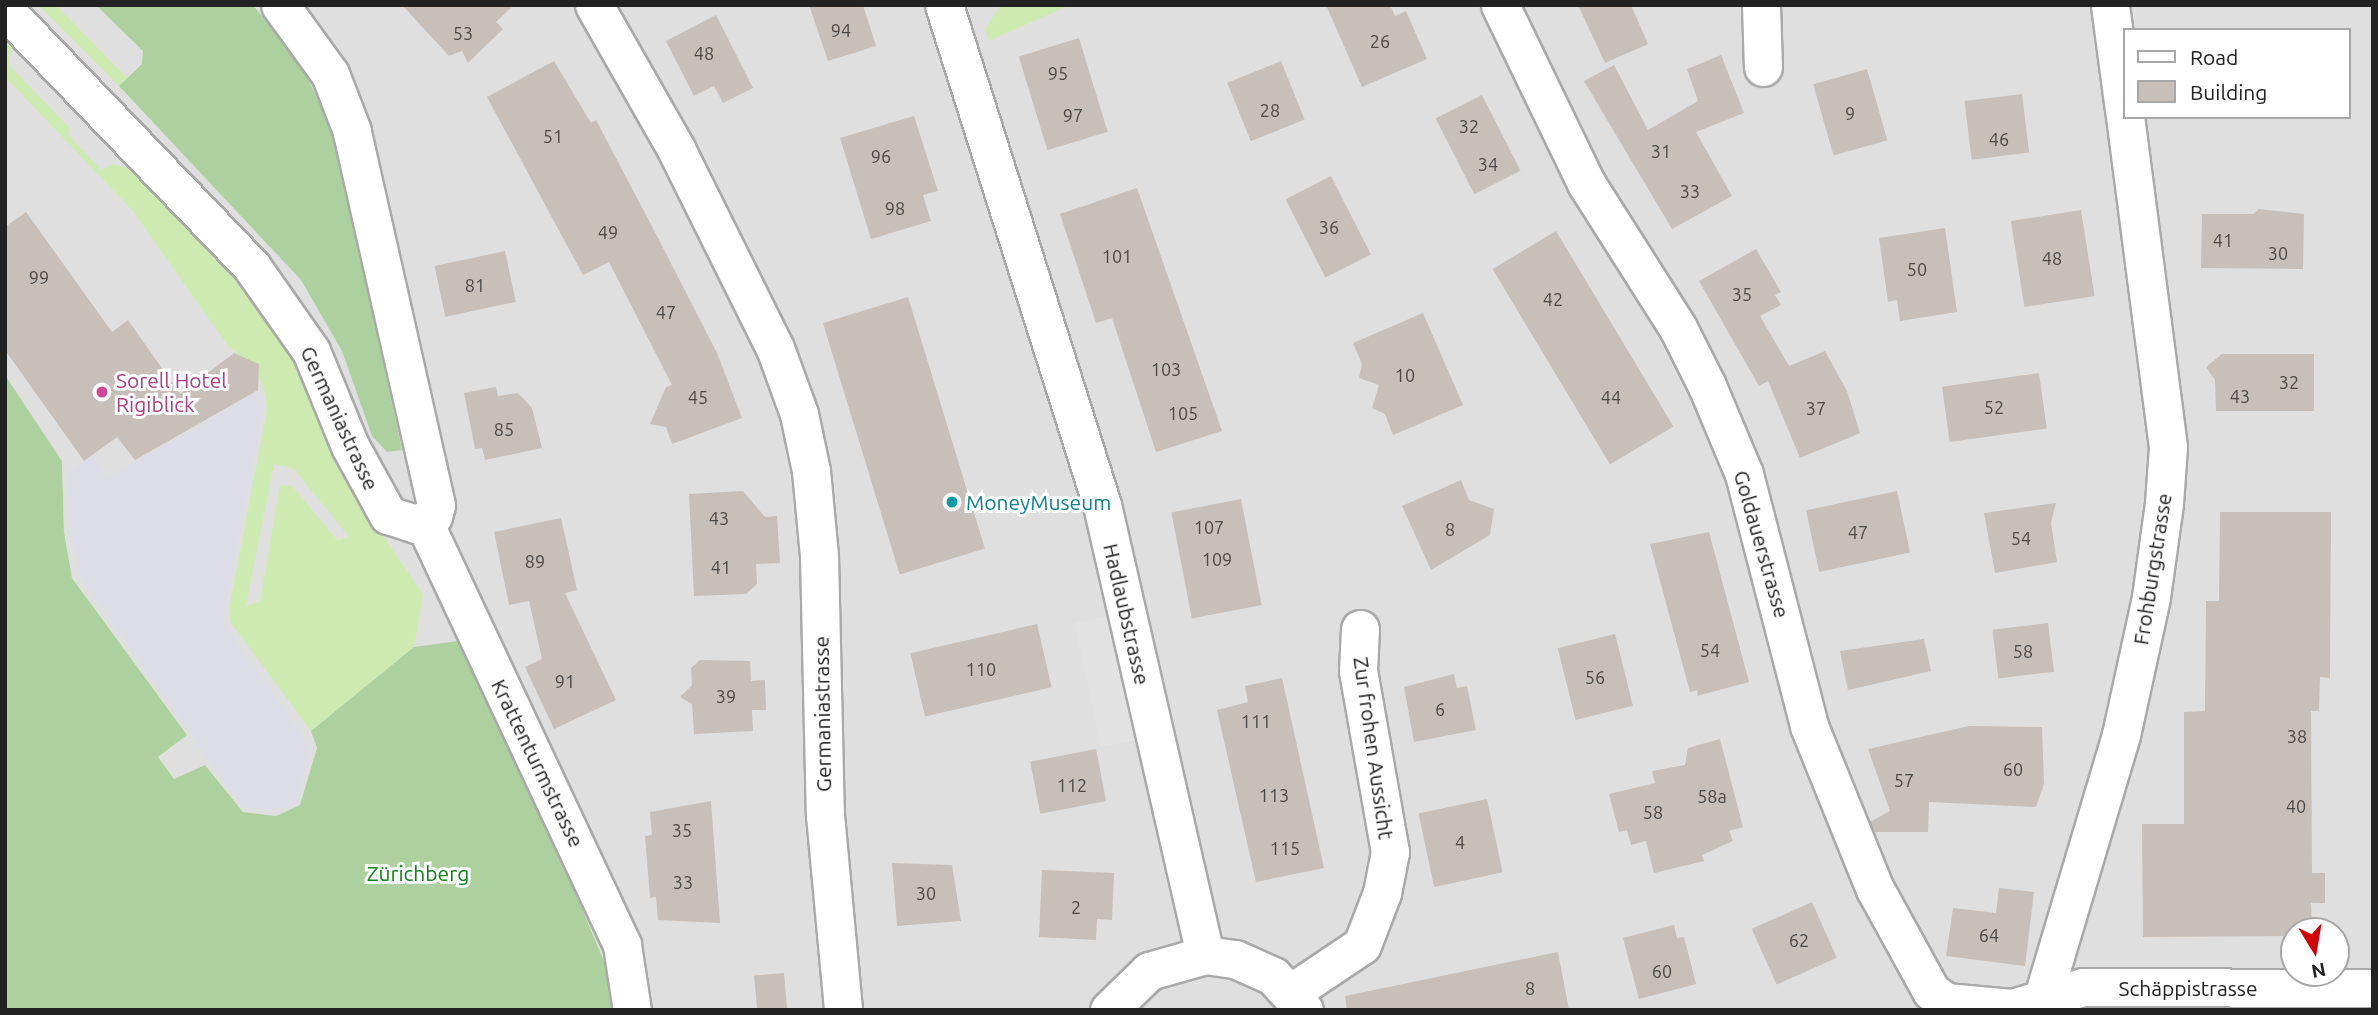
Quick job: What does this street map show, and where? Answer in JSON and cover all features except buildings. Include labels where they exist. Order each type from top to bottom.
[{"type":"street","points":[[280,5],[330,74],[352,131],[433,491],[435,510],[424,522]]},
{"type":"street","name":"Germaniastrasse","points":[[594,5],[688,174],[775,348],[799,414],[811,471],[819,556],[825,816],[843,1010]]},
{"type":"street","name":"Hadlaubstrasse","points":[[944,5],[1102,505],[1205,955]]},
{"type":"street","name":"Goldauerstrasse","points":[[1500,5],[1586,183],[1678,328],[1707,386],[1744,474],[1810,726],[1846,825],[1919,972],[1946,1002],[2012,1008],[2043,1004]]},
{"type":"street","points":[[1761,5],[1763,67]]},
{"type":"street","points":[[2110,5],[2122,95]]},
{"type":"street","name":"Germaniastrasse","points":[[5,10],[252,267],[311,351],[350,446],[388,515],[408,525],[424,522]]},
{"type":"street","name":"Frohburgstrasse","points":[[2043,1004],[2121,735],[2151,597],[2164,503],[2167,437],[2125,119]]},
{"type":"street","name":"Krattenturmstrasse","points":[[424,522],[622,945],[632,1010]]},
{"type":"street","name":"Zur frohen Aussicht","points":[[1298,1001],[1362,945],[1382,893],[1390,852],[1358,671],[1360,629]]},
{"type":"street","points":[[1110,1010],[1149,971],[1205,955],[1234,959],[1273,976],[1298,1001]]},
{"type":"street","name":"Schäppistrasse","points":[[2043,1004],[2083,988],[2373,988]]},
{"type":"shaded area","points":[[5,5],[2373,5],[2373,1010],[618,1010],[606,966],[550,832],[312,730],[317,748],[301,805],[276,816],[243,812],[205,765],[174,779],[158,757],[187,735],[72,578],[64,532],[62,461],[5,375]]},
{"type":"shaded area","points":[[262,390],[264,407],[223,623],[311,748],[296,802],[275,811],[244,807],[210,762],[80,576],[71,532],[70,471],[93,455],[108,478]]},
{"type":"shaded area","points":[[1108,616],[1134,740],[1101,747],[1075,623]]},
{"type":"green space","points":[[38,5],[56,5],[127,78],[119,86]]},
{"type":"green space","points":[[96,5],[253,5],[303,68],[334,135],[402,450],[387,452],[372,436],[342,351],[301,280],[119,86],[142,64],[143,51]]},
{"type":"green space","points":[[1001,5],[1070,5],[989,41],[985,29]]},
{"type":"green space","points":[[5,37],[12,46],[9,65],[69,127],[68,135],[101,170],[113,164],[135,170],[244,288],[301,373],[341,475],[423,594],[414,647],[311,731],[231,623],[229,609],[267,410],[263,386],[255,369],[228,346],[132,210],[5,77]],"holes":[[[274,464],[294,469],[348,536],[338,541],[292,486],[280,485],[260,601],[246,606]]]},
{"type":"green space","name":"Zürichberg","points":[[5,375],[62,461],[64,532],[72,578],[187,735],[158,757],[174,779],[205,765],[243,812],[276,816],[300,805],[317,748],[311,731],[414,647],[458,641],[550,832],[606,966],[618,1010],[5,1010]]},
{"type":"place","name":"Sorell Hotel Rigiblick","points":[[102,392]]},
{"type":"place","name":"MoneyMuseum","points":[[952,502]]}]
